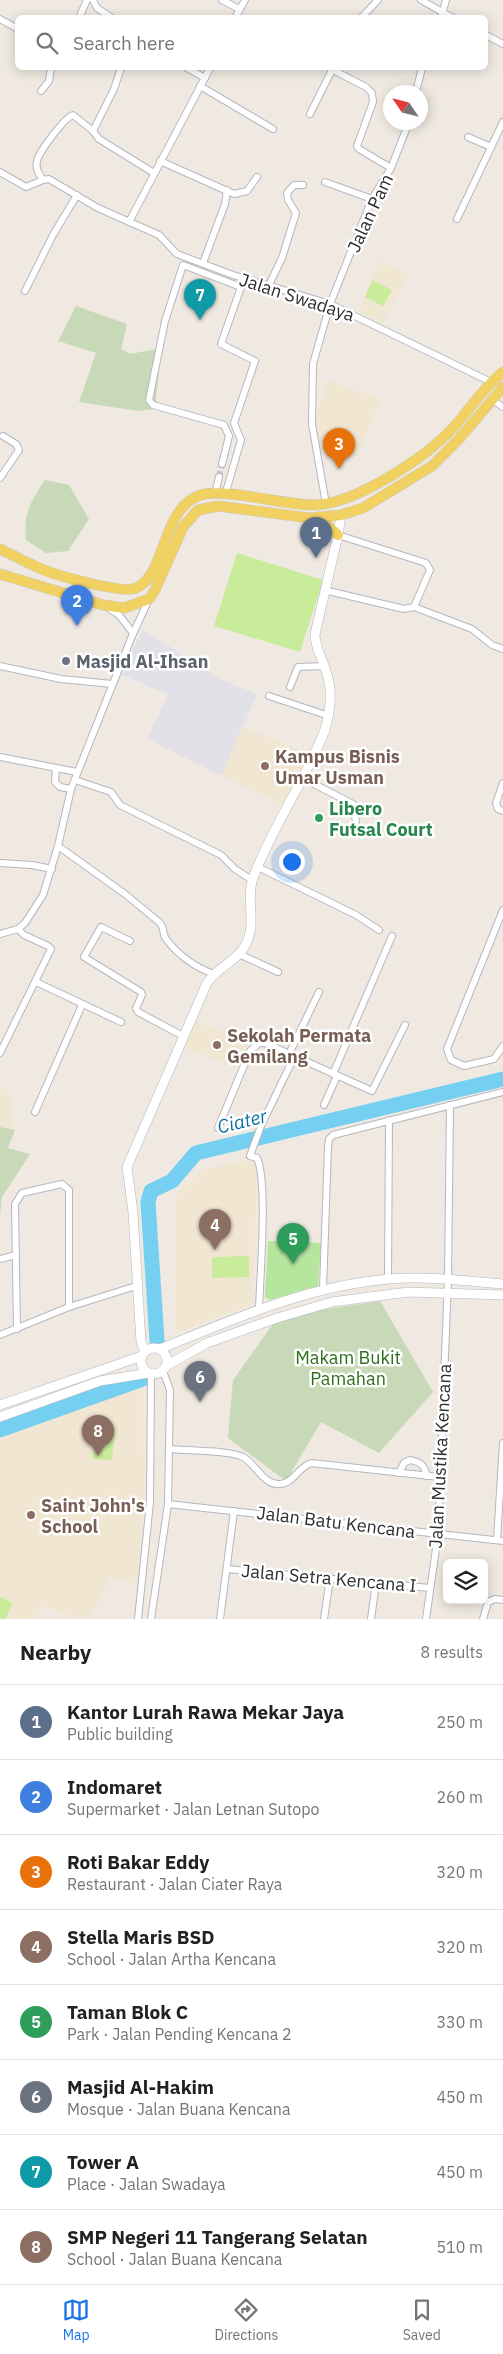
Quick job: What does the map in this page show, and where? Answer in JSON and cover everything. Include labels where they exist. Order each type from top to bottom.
[{"type":"main road","points":[[0,549],[46,571],[121,590],[136,588],[146,582],[174,520],[184,506],[196,497],[220,495],[301,504],[326,504],[359,493],[426,452],[452,428],[491,382],[503,373]]},
{"type":"main road","points":[[0,574],[103,605],[124,608],[149,599],[161,578],[183,526],[198,510],[218,506],[268,514],[318,517],[341,515],[380,499],[432,466],[459,439],[503,387]]},
{"type":"main road","points":[[318,517],[338,535]]},
{"type":"street","points":[[80,15],[86,0]]},
{"type":"street","points":[[93,0],[97,8],[108,15]]},
{"type":"street","points":[[222,0],[239,8]]},
{"type":"street","points":[[236,15],[244,0]]},
{"type":"street","points":[[364,15],[378,0]]},
{"type":"street","points":[[421,0],[442,15],[446,0]]},
{"type":"street","points":[[0,19],[15,27]]},
{"type":"street","points":[[488,36],[503,44]]},
{"type":"street","points":[[41,91],[49,80],[51,70]]},
{"type":"street","points":[[93,130],[114,89],[120,70]]},
{"type":"street","points":[[190,70],[204,78]]},
{"type":"street","points":[[129,222],[209,70]]},
{"type":"street","points":[[310,114],[332,70]]},
{"type":"street","points":[[335,70],[366,87],[372,93],[373,102],[357,146],[391,168]]},
{"type":"street","points":[[418,85],[422,70]]},
{"type":"street","points":[[200,86],[273,129]]},
{"type":"street","points":[[0,172],[26,187],[43,180],[37,171],[36,162],[40,152],[66,119],[73,115],[93,130],[98,139],[154,173]]},
{"type":"street","points":[[457,219],[503,122]]},
{"type":"street","name":"Jalan Pam","points":[[326,504],[312,424],[312,380],[316,347],[330,304],[372,199],[391,168],[406,130]]},
{"type":"street","points":[[468,137],[491,147]]},
{"type":"street","points":[[160,161],[234,194],[243,193],[250,188],[257,177]]},
{"type":"street","name":"Jalan Swadaya","points":[[43,180],[49,180],[129,222],[159,235],[177,254],[268,287],[330,304],[491,382]]},
{"type":"street","points":[[325,182],[372,199]]},
{"type":"street","points":[[268,287],[282,258],[296,213],[288,200],[287,193],[294,185],[302,185]]},
{"type":"street","points":[[203,263],[225,204],[227,190]]},
{"type":"street","points":[[25,291],[52,235],[77,195]]},
{"type":"street","points":[[220,495],[241,440],[234,423],[255,361],[221,344],[240,287],[183,266],[165,321],[149,400],[153,405],[224,426],[228,430],[229,436],[222,464]]},
{"type":"street","points":[[491,399],[503,408]]},
{"type":"street","points":[[0,478],[19,450],[16,444],[3,436]]},
{"type":"street","points":[[219,477],[220,495]]},
{"type":"street","points":[[138,1619],[150,1502],[150,1373],[142,1366],[144,1354],[141,1342],[136,1286],[133,1212],[127,1167],[207,983],[214,974],[239,954],[251,931],[252,880],[320,741],[329,716],[331,690],[317,648],[315,634],[341,515]]},
{"type":"street","points":[[338,535],[426,563],[430,570],[414,607]]},
{"type":"street","points":[[324,590],[404,609],[414,607],[472,629],[492,644],[503,649]]},
{"type":"street","points":[[0,934],[18,929],[37,906],[52,869],[70,789],[133,633],[149,599]]},
{"type":"street","points":[[103,605],[119,615],[133,633]]},
{"type":"street","points":[[0,666],[61,679],[112,684]]},
{"type":"street","points":[[290,687],[298,667],[324,666]]},
{"type":"street","points":[[269,696],[329,716]]},
{"type":"street","points":[[0,756],[77,772]]},
{"type":"street","points":[[56,768],[54,780],[57,785],[70,789]]},
{"type":"street","points":[[302,778],[353,804],[356,822]]},
{"type":"street","points":[[75,780],[111,792],[120,805],[221,855],[235,870],[252,880]]},
{"type":"street","points":[[503,783],[496,803],[498,809],[503,811]]},
{"type":"street","points":[[58,846],[126,894],[159,922],[163,926],[167,941],[187,961],[214,974]]},
{"type":"street","points":[[0,863],[32,865],[52,869]]},
{"type":"street","points":[[258,867],[356,915],[379,930]]},
{"type":"street","points":[[503,910],[447,1049],[451,1060],[464,1066],[494,1059],[503,1046]]},
{"type":"street","points":[[130,941],[101,928],[84,957],[141,992],[137,1011],[183,1036]]},
{"type":"street","points":[[0,1053],[51,949],[24,935],[18,929]]},
{"type":"street","points":[[324,1105],[392,936]]},
{"type":"street","points":[[239,954],[278,972]]},
{"type":"street","points":[[36,982],[121,1022]]},
{"type":"street","points":[[259,1309],[262,1203],[260,1165],[251,1154],[319,992]]},
{"type":"street","points":[[35,1112],[82,1005]]},
{"type":"street","points":[[218,1128],[250,1051],[254,1046],[265,1043],[372,1091],[405,1025]]},
{"type":"street","points":[[323,1289],[329,1139],[333,1135],[503,1092]]},
{"type":"street","name":"Jalan Mustika Kencana","points":[[426,1619],[438,1535],[448,1279],[450,1106]]},
{"type":"street","points":[[388,1280],[389,1120]]},
{"type":"street","points":[[17,1329],[15,1204],[22,1193],[62,1184],[68,1187],[69,1307]]},
{"type":"street","points":[[0,1258],[16,1255]]},
{"type":"street","points":[[0,1405],[144,1354],[155,1348],[160,1349],[259,1309],[323,1289],[388,1280],[448,1279],[503,1284]]},
{"type":"street","points":[[0,1335],[69,1307],[136,1286]]},
{"type":"street","points":[[0,1417],[100,1381],[150,1373],[165,1368],[207,1343],[306,1309],[388,1294],[446,1292],[503,1295]]},
{"type":"street","points":[[152,1619],[168,1504],[170,1449],[170,1390],[165,1368],[167,1356],[160,1349]]},
{"type":"street","points":[[500,1540],[503,1443]]},
{"type":"street","points":[[170,1449],[240,1456],[267,1480],[277,1484],[286,1483],[305,1465],[311,1463],[440,1477]]},
{"type":"street","points":[[399,1472],[404,1463],[410,1460],[418,1461],[424,1466],[427,1476]]},
{"type":"street","name":"Jalan Batu Kencana","points":[[168,1504],[438,1535],[500,1540]]},
{"type":"street","points":[[220,1619],[234,1511]]},
{"type":"street","name":"Jalan Setra Kencana I","points":[[227,1569],[430,1588]]},
{"type":"street","points":[[324,1619],[330,1578]]},
{"type":"street","points":[[371,1619],[376,1583]]},
{"type":"street","points":[[483,1619],[488,1602],[496,1599],[503,1600]]},
{"type":"shaded area","points":[[380,260],[409,274],[382,323],[359,311]]},
{"type":"shaded area","points":[[328,380],[381,400],[357,456],[320,442],[316,415]]},
{"type":"shaded area","points":[[143,629],[219,679],[257,694],[222,776],[147,739],[168,695],[121,674]]},
{"type":"shaded area","name":"Kampus Bisnis Umar Usman","points":[[242,726],[309,755],[284,805],[222,776]]},
{"type":"shaded area","name":"Sekolah Permata Gemilang","points":[[195,1021],[249,1041],[236,1068],[184,1048]]},
{"type":"shaded area","points":[[0,1087],[9,1091],[15,1130],[0,1127]]},
{"type":"shaded area","points":[[246,1160],[252,1162],[257,1168],[253,1304],[179,1332],[175,1325],[175,1196],[202,1170]]},
{"type":"shaded area","points":[[143,1387],[144,1502],[137,1584],[110,1578],[90,1619],[79,1619],[43,1606],[36,1619],[0,1619],[0,1437]]},
{"type":"green space","points":[[372,280],[392,290],[383,306],[365,297]]},
{"type":"green space","points":[[76,306],[127,324],[121,349],[130,354],[161,348],[155,409],[138,411],[79,402],[96,353],[58,341]]},
{"type":"green space","points":[[45,480],[69,485],[89,519],[68,551],[46,553],[26,540],[25,531],[29,508]]},
{"type":"green space","points":[[237,553],[323,580],[300,652],[214,626]]},
{"type":"green space","points":[[0,1127],[15,1130],[8,1148],[30,1154],[2,1197],[0,1217]]},
{"type":"green space","points":[[268,1241],[321,1243],[318,1286],[270,1300],[265,1297]]},
{"type":"green space","points":[[249,1256],[249,1277],[212,1278],[212,1257]]},
{"type":"green space","name":"Makam Bukit Pamahan","points":[[380,1301],[433,1392],[379,1453],[321,1422],[286,1481],[228,1438],[233,1380],[273,1324],[307,1312]]},
{"type":"green space","points":[[96,1428],[115,1430],[112,1460],[93,1459]]},
{"type":"green space","points":[[0,1597],[13,1603],[5,1619],[0,1619]]},
{"type":"waterway","name":"Ciater","points":[[157,1341],[148,1202],[151,1191],[172,1181],[196,1153],[503,1079]]},
{"type":"waterway","name":"Ciater","points":[[0,1430],[143,1379]]},
{"type":"tunnel","points":[[219,477],[222,464]]},
{"type":"place","name":"Tower A","points":[[200,320]]},
{"type":"place","name":"Roti Bakar Eddy","points":[[339,469]]},
{"type":"place","name":"Kantor Lurah Rawa Mekar Jaya","points":[[316,558]]},
{"type":"place","name":"Indomaret","points":[[77,626]]},
{"type":"place","name":"Masjid Al-Ihsan","points":[[66,661]]},
{"type":"place","name":"Kampus Bisnis Umar Usman","points":[[265,766]]},
{"type":"place","name":"Libero Futsal Court","points":[[319,818]]},
{"type":"place","name":"Sekolah Permata Gemilang","points":[[217,1045]]},
{"type":"place","name":"Stella Maris BSD","points":[[215,1250]]},
{"type":"place","name":"Taman Blok C","points":[[293,1264]]},
{"type":"place","name":"Masjid Al-Hakim","points":[[200,1402]]},
{"type":"place","name":"SMP Negeri 11 Tangerang Selatan","points":[[98,1456]]},
{"type":"place","name":"Saint John's School","points":[[31,1515]]}]
